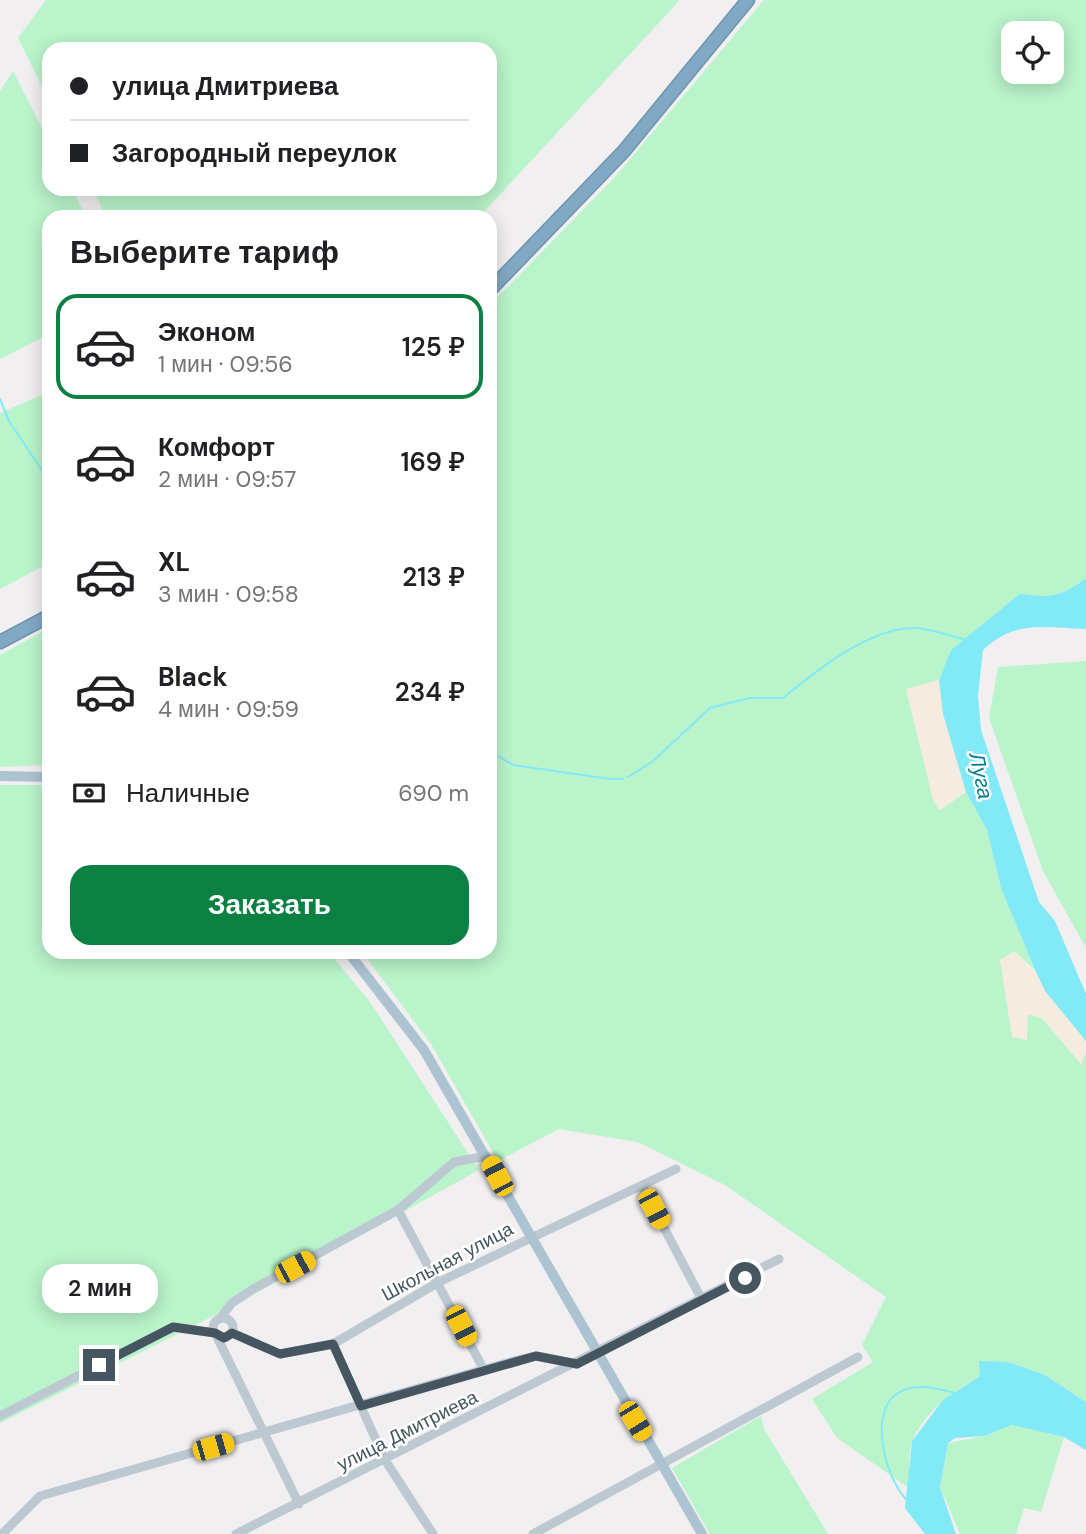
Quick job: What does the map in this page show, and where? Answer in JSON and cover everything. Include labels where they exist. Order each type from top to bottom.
[{"type":"highway","points":[[497,283],[631,142],[748,0]]},
{"type":"highway","points":[[0,642],[42,618]]},
{"type":"main road","points":[[0,635],[42,617]]},
{"type":"main road","points":[[0,776],[42,777]]},
{"type":"main road","points":[[353,959],[424,1050],[702,1534]]},
{"type":"street","points":[[299,1504],[262,1433],[217,1337],[214,1324],[232,1303],[253,1289],[398,1210],[454,1162],[486,1156]]},
{"type":"street","name":"Школьная улица","points":[[232,1333],[280,1354],[333,1344],[439,1282],[676,1169]]},
{"type":"street","points":[[642,1186],[702,1300]]},
{"type":"street","points":[[398,1210],[484,1370]]},
{"type":"street","name":"улица Дмитриева","points":[[236,1534],[577,1364],[779,1259]]},
{"type":"street","points":[[0,1416],[173,1327],[224,1338],[232,1333],[231,1320],[221,1318]]},
{"type":"street","points":[[333,1344],[385,1460],[433,1534]]},
{"type":"street","points":[[2,1534],[40,1496],[536,1356],[577,1364]]},
{"type":"street","points":[[533,1534],[858,1356]]},
{"type":"green space","points":[[46,0],[680,0],[485,210],[103,210],[96,196],[497,196],[497,42],[42,42],[42,87],[18,38]]},
{"type":"green space","points":[[764,0],[1086,0],[1086,578],[1055,595],[1020,595],[951,650],[939,680],[906,689],[940,810],[966,792],[987,830],[1001,888],[1035,970],[1014,951],[1027,1014],[1042,1018],[1081,1064],[1086,1051],[1086,1402],[1045,1375],[1008,1362],[967,1384],[930,1413],[913,1439],[909,1488],[837,1438],[812,1399],[873,1362],[862,1345],[886,1297],[725,1185],[638,1142],[559,1129],[498,1161],[431,1044],[367,959],[497,959],[497,298],[614,178]]},
{"type":"green space","points":[[13,71],[42,128],[42,196],[76,196],[82,210],[42,210],[42,338],[0,359],[0,91]]},
{"type":"green space","points":[[42,395],[42,567],[0,589],[0,413]]},
{"type":"green space","points":[[42,632],[42,765],[0,767],[0,655]]},
{"type":"green space","points":[[1086,661],[1086,948],[1043,871],[989,718],[998,667]]},
{"type":"green space","points":[[0,785],[42,785],[42,959],[335,959],[370,1002],[479,1170],[231,1307],[0,1423]]},
{"type":"green space","points":[[761,1416],[764,1429],[828,1534],[710,1534],[672,1468]]},
{"type":"green space","points":[[1012,1425],[1064,1437],[1041,1512],[1024,1508],[1016,1534],[960,1534],[940,1487],[948,1443],[984,1436]]},
{"type":"sand","points":[[939,680],[943,714],[966,792],[939,810],[933,800],[906,689]]},
{"type":"sand","points":[[1014,951],[1086,1041],[1082,1065],[1042,1018],[1028,1014],[1027,1040],[1012,1037],[1000,960]]},
{"type":"water","name":"Луга","points":[[1086,578],[1086,629],[1019,629],[995,640],[983,650],[978,696],[981,730],[1039,902],[1055,921],[1086,994],[1086,1041],[1045,991],[1001,888],[987,830],[966,792],[943,714],[939,680],[951,650],[1020,594],[1055,595]]},
{"type":"water","points":[[979,1361],[1008,1362],[1045,1375],[1086,1402],[1086,1450],[1064,1437],[1012,1425],[984,1436],[955,1438],[948,1443],[940,1487],[956,1534],[925,1534],[905,1508],[912,1441],[943,1400],[980,1376]]},
{"type":"waterway","points":[[0,399],[9,421],[42,470]]},
{"type":"waterway","points":[[628,777],[652,762],[710,708],[749,698],[783,698],[845,652],[881,634],[916,628],[964,639]]},
{"type":"waterway","points":[[497,755],[513,765],[623,779]]},
{"type":"waterway","points":[[908,1501],[900,1491],[887,1463],[883,1447],[883,1415],[889,1402],[905,1390],[926,1387],[956,1393]]},
{"type":"route","points":[[99,1365],[173,1327],[215,1333],[224,1338],[232,1333],[280,1354],[333,1344],[361,1406],[536,1356],[577,1364],[745,1278]]}]
